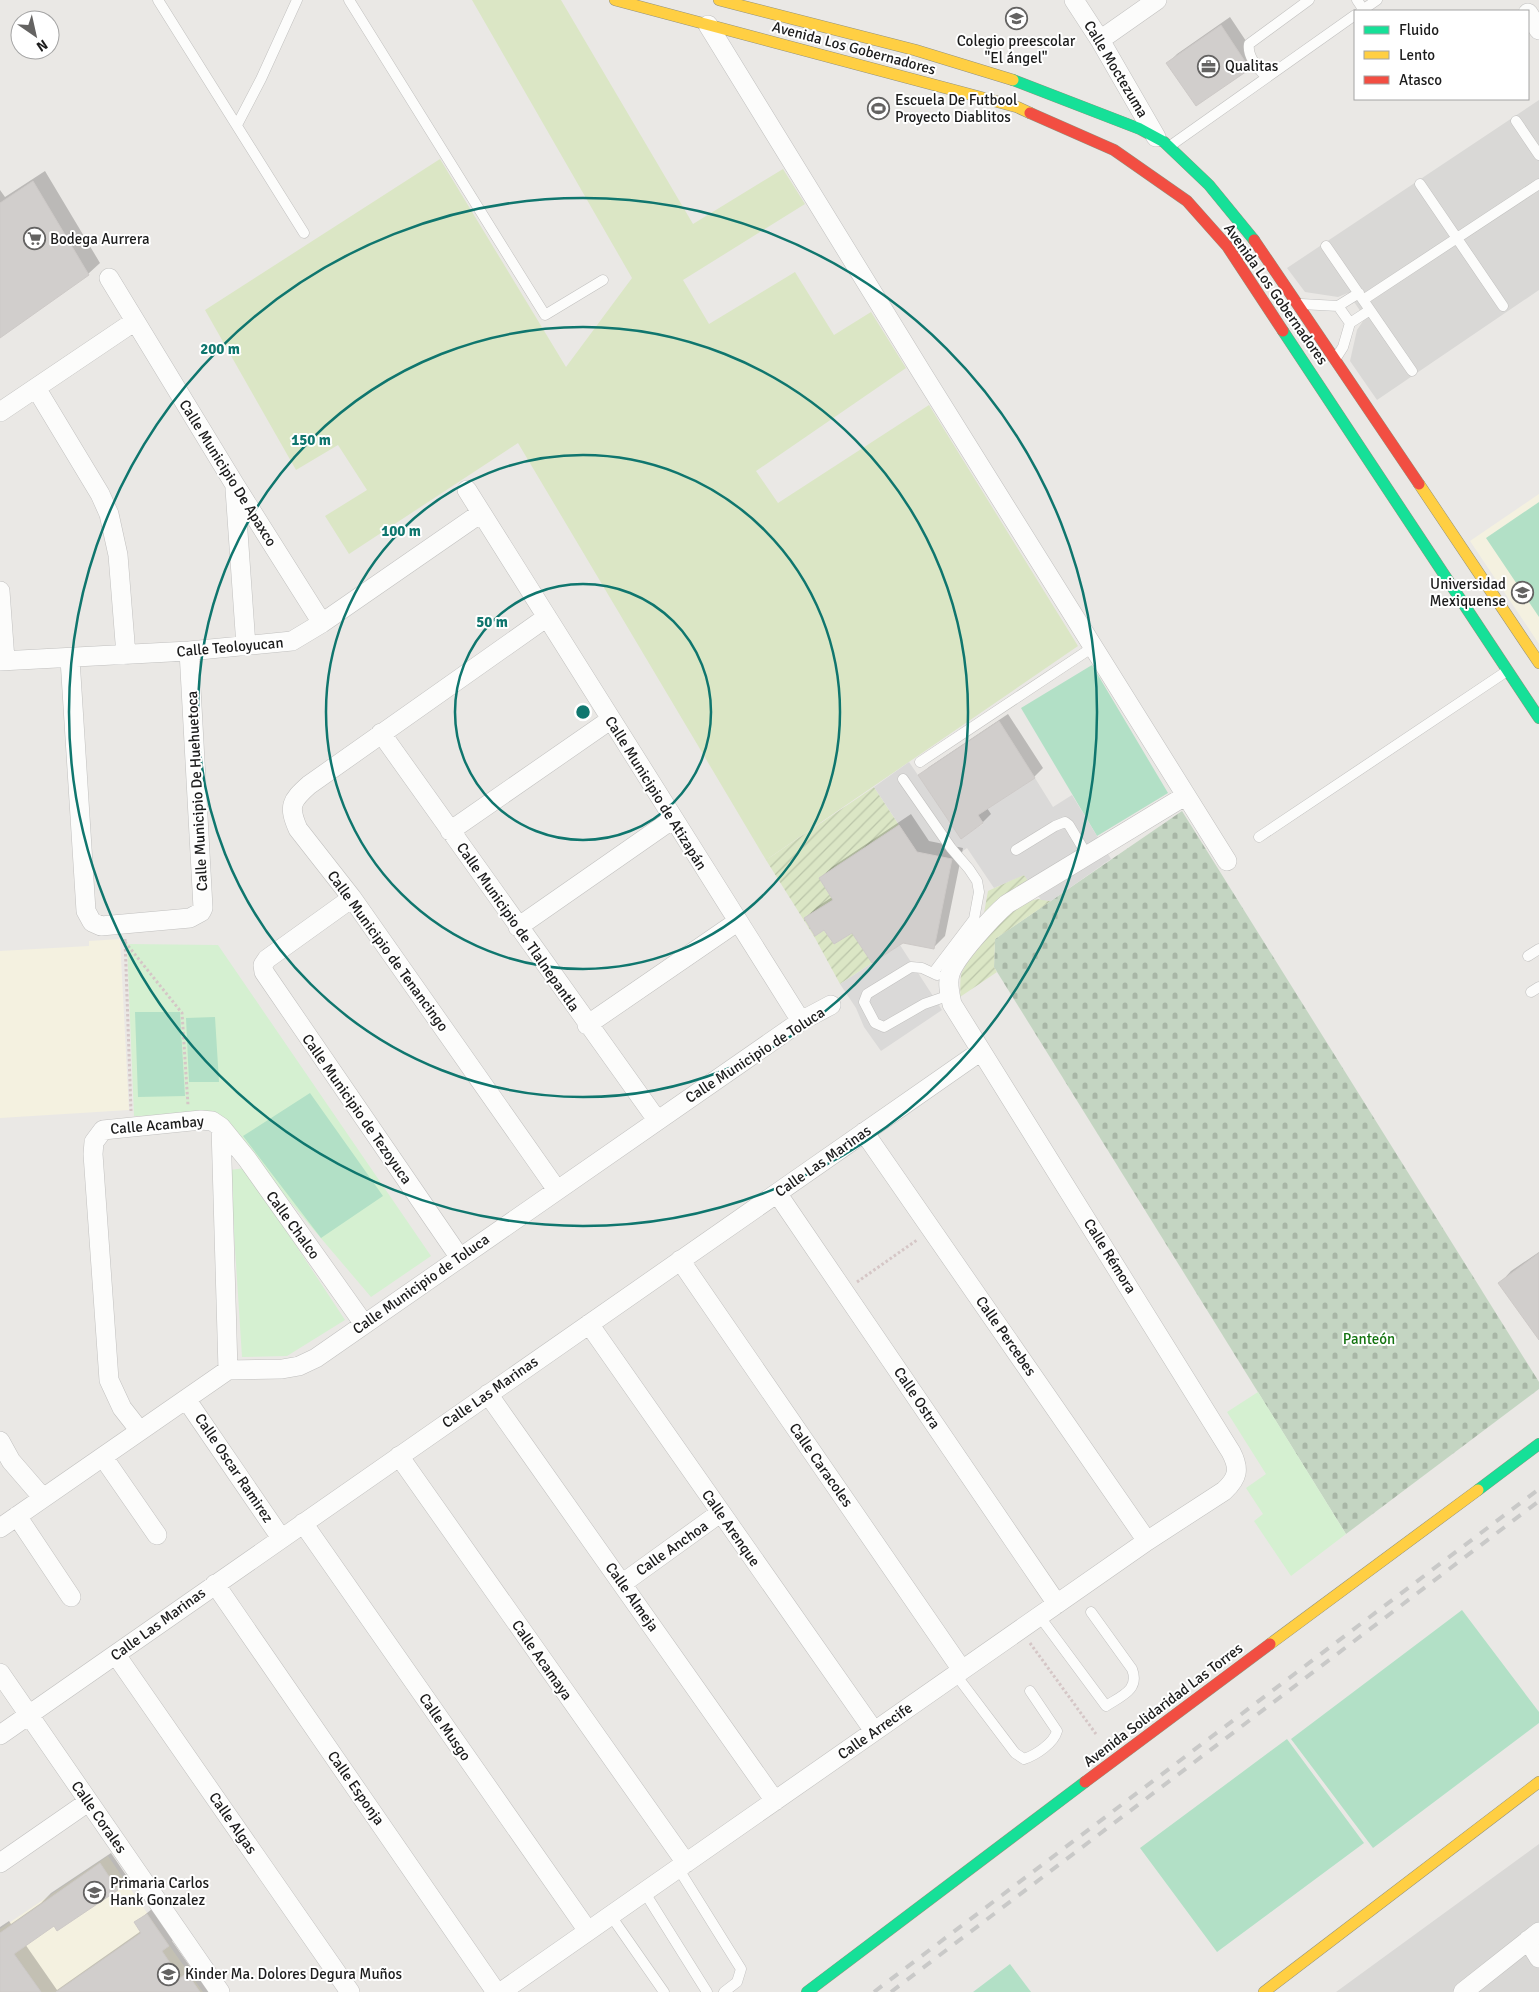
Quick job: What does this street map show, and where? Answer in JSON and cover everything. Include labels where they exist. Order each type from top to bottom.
[{"type":"street","name":"Avenida Los Gobernadores","points":[[615,0],[1017,106],[1114,150],[1171,188],[1196,211],[1227,246],[1431,529],[1539,664]]},
{"type":"street","name":"Avenida Los Gobernadores","points":[[719,0],[932,56],[1029,85],[1061,96],[1163,142],[1230,210],[1300,304],[1336,359],[1431,529],[1507,671],[1539,718]]},
{"type":"street","name":"Calle Moctezuma","points":[[1074,0],[1163,142]]},
{"type":"street","points":[[1100,40],[1156,0]]},
{"type":"street","points":[[1529,15],[1539,30]]},
{"type":"street","points":[[708,25],[1226,861]]},
{"type":"street","name":"Calle Municipio De Apaxco","points":[[109,278],[235,485],[322,623]]},
{"type":"street","points":[[0,412],[136,321]]},
{"type":"street","points":[[36,388],[100,494],[109,514],[118,556],[126,655]]},
{"type":"street","points":[[235,485],[246,646]]},
{"type":"street","name":"Calle Municipio de Atizapán","points":[[467,490],[801,1021]]},
{"type":"street","name":"Calle Teoloyucan","points":[[3,660],[70,659],[189,651],[292,641],[322,623],[481,513]]},
{"type":"street","points":[[0,591],[3,660]]},
{"type":"street","points":[[381,734],[547,617]]},
{"type":"street","name":"Calle Municipio De Huehuetoca","points":[[70,659],[86,912],[96,925],[124,932],[190,918],[201,912],[204,908],[189,651]]},
{"type":"street","points":[[450,831],[610,720]]},
{"type":"street","name":"Calle Municipio de Tlalnepantla","points":[[381,734],[656,1120]]},
{"type":"street","name":"Calle Municipio de Tenancingo","points":[[381,734],[297,795],[292,804],[292,816],[298,829],[352,898],[557,1190]]},
{"type":"street","points":[[944,983],[956,962],[999,911],[1185,796]]},
{"type":"street","points":[[518,927],[673,819]]},
{"type":"street","name":"Calle Municipio de Tezoyuca","points":[[352,898],[267,959],[263,965],[268,981],[460,1258]]},
{"type":"street","points":[[587,1025],[737,922]]},
{"type":"street","name":"Calle Rémora","points":[[944,983],[952,1004],[1237,1463]]},
{"type":"street","name":"Calle Municipio de Toluca","points":[[228,1370],[282,1369],[299,1366],[316,1358],[656,1120],[801,1021],[831,1005]]},
{"type":"street","name":"Calle Las Marinas","points":[[0,1735],[981,1051]]},
{"type":"street","name":"Calle Acambay","points":[[140,1431],[122,1408],[109,1380],[92,1154],[94,1142],[103,1130],[189,1120],[212,1121],[221,1127],[228,1370]]},
{"type":"street","name":"Calle Chalco","points":[[221,1127],[252,1167],[364,1324]]},
{"type":"street","name":"Calle Percebes","points":[[864,1132],[1147,1541]]},
{"type":"street","name":"Calle Ostra","points":[[777,1193],[1057,1604]]},
{"type":"street","name":"Calle Caracoles","points":[[680,1260],[959,1672]]},
{"type":"street","name":"Calle Arenque","points":[[589,1324],[874,1731]]},
{"type":"street","points":[[0,1528],[228,1370]]},
{"type":"street","name":"Calle Almeja","points":[[488,1394],[775,1801]]},
{"type":"street","name":"Calle Oscar Ramirez","points":[[186,1399],[281,1538]]},
{"type":"street","points":[[0,1441],[11,1461],[43,1498]]},
{"type":"street","name":"Avenida Solidaridad Las Torres","points":[[807,1992],[1539,1444]]},
{"type":"street","points":[[103,1456],[157,1535]]},
{"type":"street","name":"Calle Acamaya","points":[[399,1456],[682,1866]]},
{"type":"street","name":"Calle Arrecife","points":[[501,1992],[1147,1541],[1224,1491],[1234,1481],[1238,1473],[1237,1463]]},
{"type":"street","name":"Calle Anchoa","points":[[623,1583],[720,1513]]},
{"type":"street","points":[[17,1516],[71,1597]]},
{"type":"street","name":"Calle Musgo","points":[[303,1523],[588,1931]]},
{"type":"street","name":"Calle Esponja","points":[[215,1584],[496,1992]]},
{"type":"street","name":"Calle Algas","points":[[116,1654],[350,1992]]},
{"type":"street","name":"Calle Corales","points":[[0,1674],[220,1992]]},
{"type":"street","points":[[1264,1992],[1539,1782]]},
{"type":"street","points":[[0,1863],[88,1802]]},
{"type":"street","points":[[1463,1992],[1534,1936],[1539,1958]]},
{"type":"street","points":[[823,1992],[841,1966]]},
{"type":"lane","points":[[158,0],[304,233]]},
{"type":"lane","points":[[237,125],[265,72],[297,0]]},
{"type":"lane","points":[[349,0],[545,315],[602,280]]},
{"type":"lane","points":[[1266,77],[1252,58],[1248,49],[1249,44],[1309,0]]},
{"type":"lane","points":[[1363,10],[1377,0]]},
{"type":"lane","points":[[1163,142],[1266,77],[1354,16]]},
{"type":"lane","points":[[1516,121],[1539,155]]},
{"type":"lane","points":[[1420,184],[1503,306]]},
{"type":"lane","points":[[1300,304],[1338,306],[1361,297],[1457,239],[1539,184]]},
{"type":"lane","points":[[1326,246],[1412,371]]},
{"type":"lane","points":[[1338,306],[1350,323]]},
{"type":"lane","points":[[1336,359],[1343,347],[1350,323],[1370,310]]},
{"type":"lane","points":[[920,762],[1093,647]]},
{"type":"lane","points":[[1260,837],[1507,671]]},
{"type":"lane","points":[[903,779],[951,848],[969,869],[980,892],[974,919],[944,983],[924,1004],[889,1026],[879,1026],[875,1023],[864,1002],[867,994],[912,967],[922,968],[944,983]]},
{"type":"lane","points":[[1016,850],[1065,822],[1069,825],[1087,855]]},
{"type":"lane","points":[[1528,956],[1539,949]]},
{"type":"lane","points":[[1040,1617],[1106,1706],[1132,1689],[1136,1678],[1132,1669],[1091,1612]]},
{"type":"lane","points":[[959,1672],[1015,1754],[1024,1759],[1056,1737],[1057,1731],[1030,1690]]},
{"type":"lane","points":[[682,1866],[741,1970],[737,1982],[724,1992]]},
{"type":"lane","points":[[645,1893],[707,1992]]},
{"type":"lane","points":[[611,1916],[664,1992]]},
{"type":"path","points":[[124,932],[182,1013],[189,1120]]},
{"type":"path","points":[[124,932],[131,1126]]},
{"type":"path","points":[[844,1291],[932,1229]]},
{"type":"path","points":[[1020,1630],[1096,1734]]},
{"type":"shaded area","points":[[1539,100],[1539,290],[1377,400],[1350,361],[1357,330],[1365,318],[1348,293],[1338,297],[1305,292],[1287,268]]},
{"type":"shaded area","name":"Universidad Mexiquense","points":[[1539,494],[1539,644],[1470,541]]},
{"type":"shaded area","points":[[909,762],[961,838],[983,824],[978,815],[1035,778],[1053,807],[1072,795],[1111,859],[1051,901],[1041,900],[1024,875],[994,888],[967,848],[952,859],[917,852],[874,787]]},
{"type":"shaded area","points":[[120,939],[129,1110],[0,1118],[0,951],[89,946],[89,941]]},
{"type":"shaded area","points":[[900,945],[942,1010],[881,1051],[864,1027],[856,1008],[840,984]]},
{"type":"shaded area","points":[[1539,1844],[1539,1992],[1336,1992]]},
{"type":"shaded area","name":"Primaria Carlos Hank Gonzalez","points":[[108,1856],[203,1992],[41,1992],[0,1933],[0,1929]]},
{"type":"green space","points":[[472,0],[561,0],[693,224],[783,169],[805,204],[683,280],[709,324],[795,272],[834,335],[871,312],[906,368],[756,471],[778,503],[929,405],[1078,646],[766,860],[518,443],[349,554],[325,516],[367,490],[338,445],[296,470],[205,310],[440,159],[566,367],[632,278]]},
{"type":"green space","points":[[1539,502],[1539,617],[1486,538]]},
{"type":"green space","points":[[1092,665],[1168,793],[1097,836],[1021,708]]},
{"type":"green space","points":[[874,787],[899,825],[819,878],[833,900],[804,918],[815,936],[824,930],[834,944],[852,933],[872,963],[840,984],[815,938],[766,860]]},
{"type":"green space","name":"Panteón","points":[[1182,811],[1539,1382],[1539,1389],[1346,1534],[994,967],[995,939]]},
{"type":"green space","points":[[1022,875],[1027,876],[1027,881],[984,913],[988,891]]},
{"type":"green space","points":[[1039,899],[1051,901],[995,939],[994,967],[997,972],[960,997],[962,973],[986,937],[995,926],[1017,908]]},
{"type":"green space","points":[[127,944],[218,945],[431,1256],[371,1297],[234,1136],[196,1115],[134,1116]]},
{"type":"green space","points":[[135,1012],[180,1012],[185,1096],[138,1097]]},
{"type":"green space","points":[[215,1017],[219,1082],[189,1082],[186,1018]]},
{"type":"green space","points":[[310,1093],[383,1196],[321,1238],[243,1136]]},
{"type":"green space","points":[[245,1168],[345,1320],[287,1356],[242,1357],[230,1170]]},
{"type":"green space","points":[[1258,1392],[1346,1534],[1291,1576],[1254,1521],[1263,1514],[1246,1488],[1266,1474],[1227,1412]]},
{"type":"green space","points":[[1462,1610],[1539,1712],[1539,1723],[1373,1848],[1291,1739]]},
{"type":"green space","points":[[1287,1739],[1364,1843],[1217,1952],[1140,1848]]},
{"type":"green space","points":[[1010,1964],[1031,1992],[973,1992]]},
{"type":"building","name":"Qualitas","points":[[1221,25],[1250,69],[1196,106],[1166,63]]},
{"type":"building","name":"Bodega Aurrera","points":[[33,181],[89,275],[0,338],[0,203]]},
{"type":"building","points":[[999,721],[1035,778],[978,815],[983,823],[961,839],[918,775]]},
{"type":"building","points":[[899,825],[917,852],[952,859],[934,949],[903,943],[872,963],[852,933],[834,944],[824,930],[815,936],[804,918],[833,900],[819,878]]},
{"type":"building","points":[[1539,1253],[1539,1340],[1498,1283]]},
{"type":"building","points":[[100,1863],[118,1890],[57,1931],[54,1926],[14,1954],[41,1992],[0,1992],[0,1933]]},
{"type":"building","points":[[147,1914],[169,1946],[162,1951],[180,1978],[187,1973],[200,1992],[56,1992],[141,1933],[134,1922]]},
{"type":"railway","points":[[874,1992],[1539,1489]]},
{"type":"railway","points":[[891,1992],[1539,1501]]},
{"type":"traffic: fast","points":[[1013,80],[1140,129],[1164,142],[1209,185],[1254,240]]},
{"type":"traffic: fast","points":[[1283,331],[1539,718]]},
{"type":"traffic: fast","points":[[1478,1490],[1539,1444]]},
{"type":"traffic: fast","points":[[807,1992],[1085,1782]]},
{"type":"traffic: slow","points":[[615,0],[1017,107],[1030,113]]},
{"type":"traffic: slow","points":[[719,0],[915,50],[1013,80]]},
{"type":"traffic: slow","points":[[1419,484],[1539,663]]},
{"type":"traffic: slow","points":[[1270,1644],[1478,1490]]},
{"type":"traffic: slow","points":[[1264,1992],[1539,1782]]},
{"type":"traffic: jam","points":[[1030,113],[1114,150],[1187,201],[1227,246],[1283,331]]},
{"type":"traffic: jam","points":[[1254,240],[1419,484]]},
{"type":"traffic: jam","points":[[1085,1782],[1270,1644]]},
{"type":"place","name":"Colegio preescolar \"El ángel\"","points":[[1016,18]]},
{"type":"place","name":"Qualitas","points":[[1209,66]]},
{"type":"place","name":"Escuela De Futbool Proyecto Diablitos","points":[[879,109]]},
{"type":"place","name":"Bodega Aurrera","points":[[34,239]]},
{"type":"place","name":"Universidad Mexiquense","points":[[1522,593]]},
{"type":"place","name":"Primaria Carlos Hank Gonzalez","points":[[94,1892]]},
{"type":"place","name":"Kinder Ma. Dolores Degura Muños","points":[[169,1974]]}]
